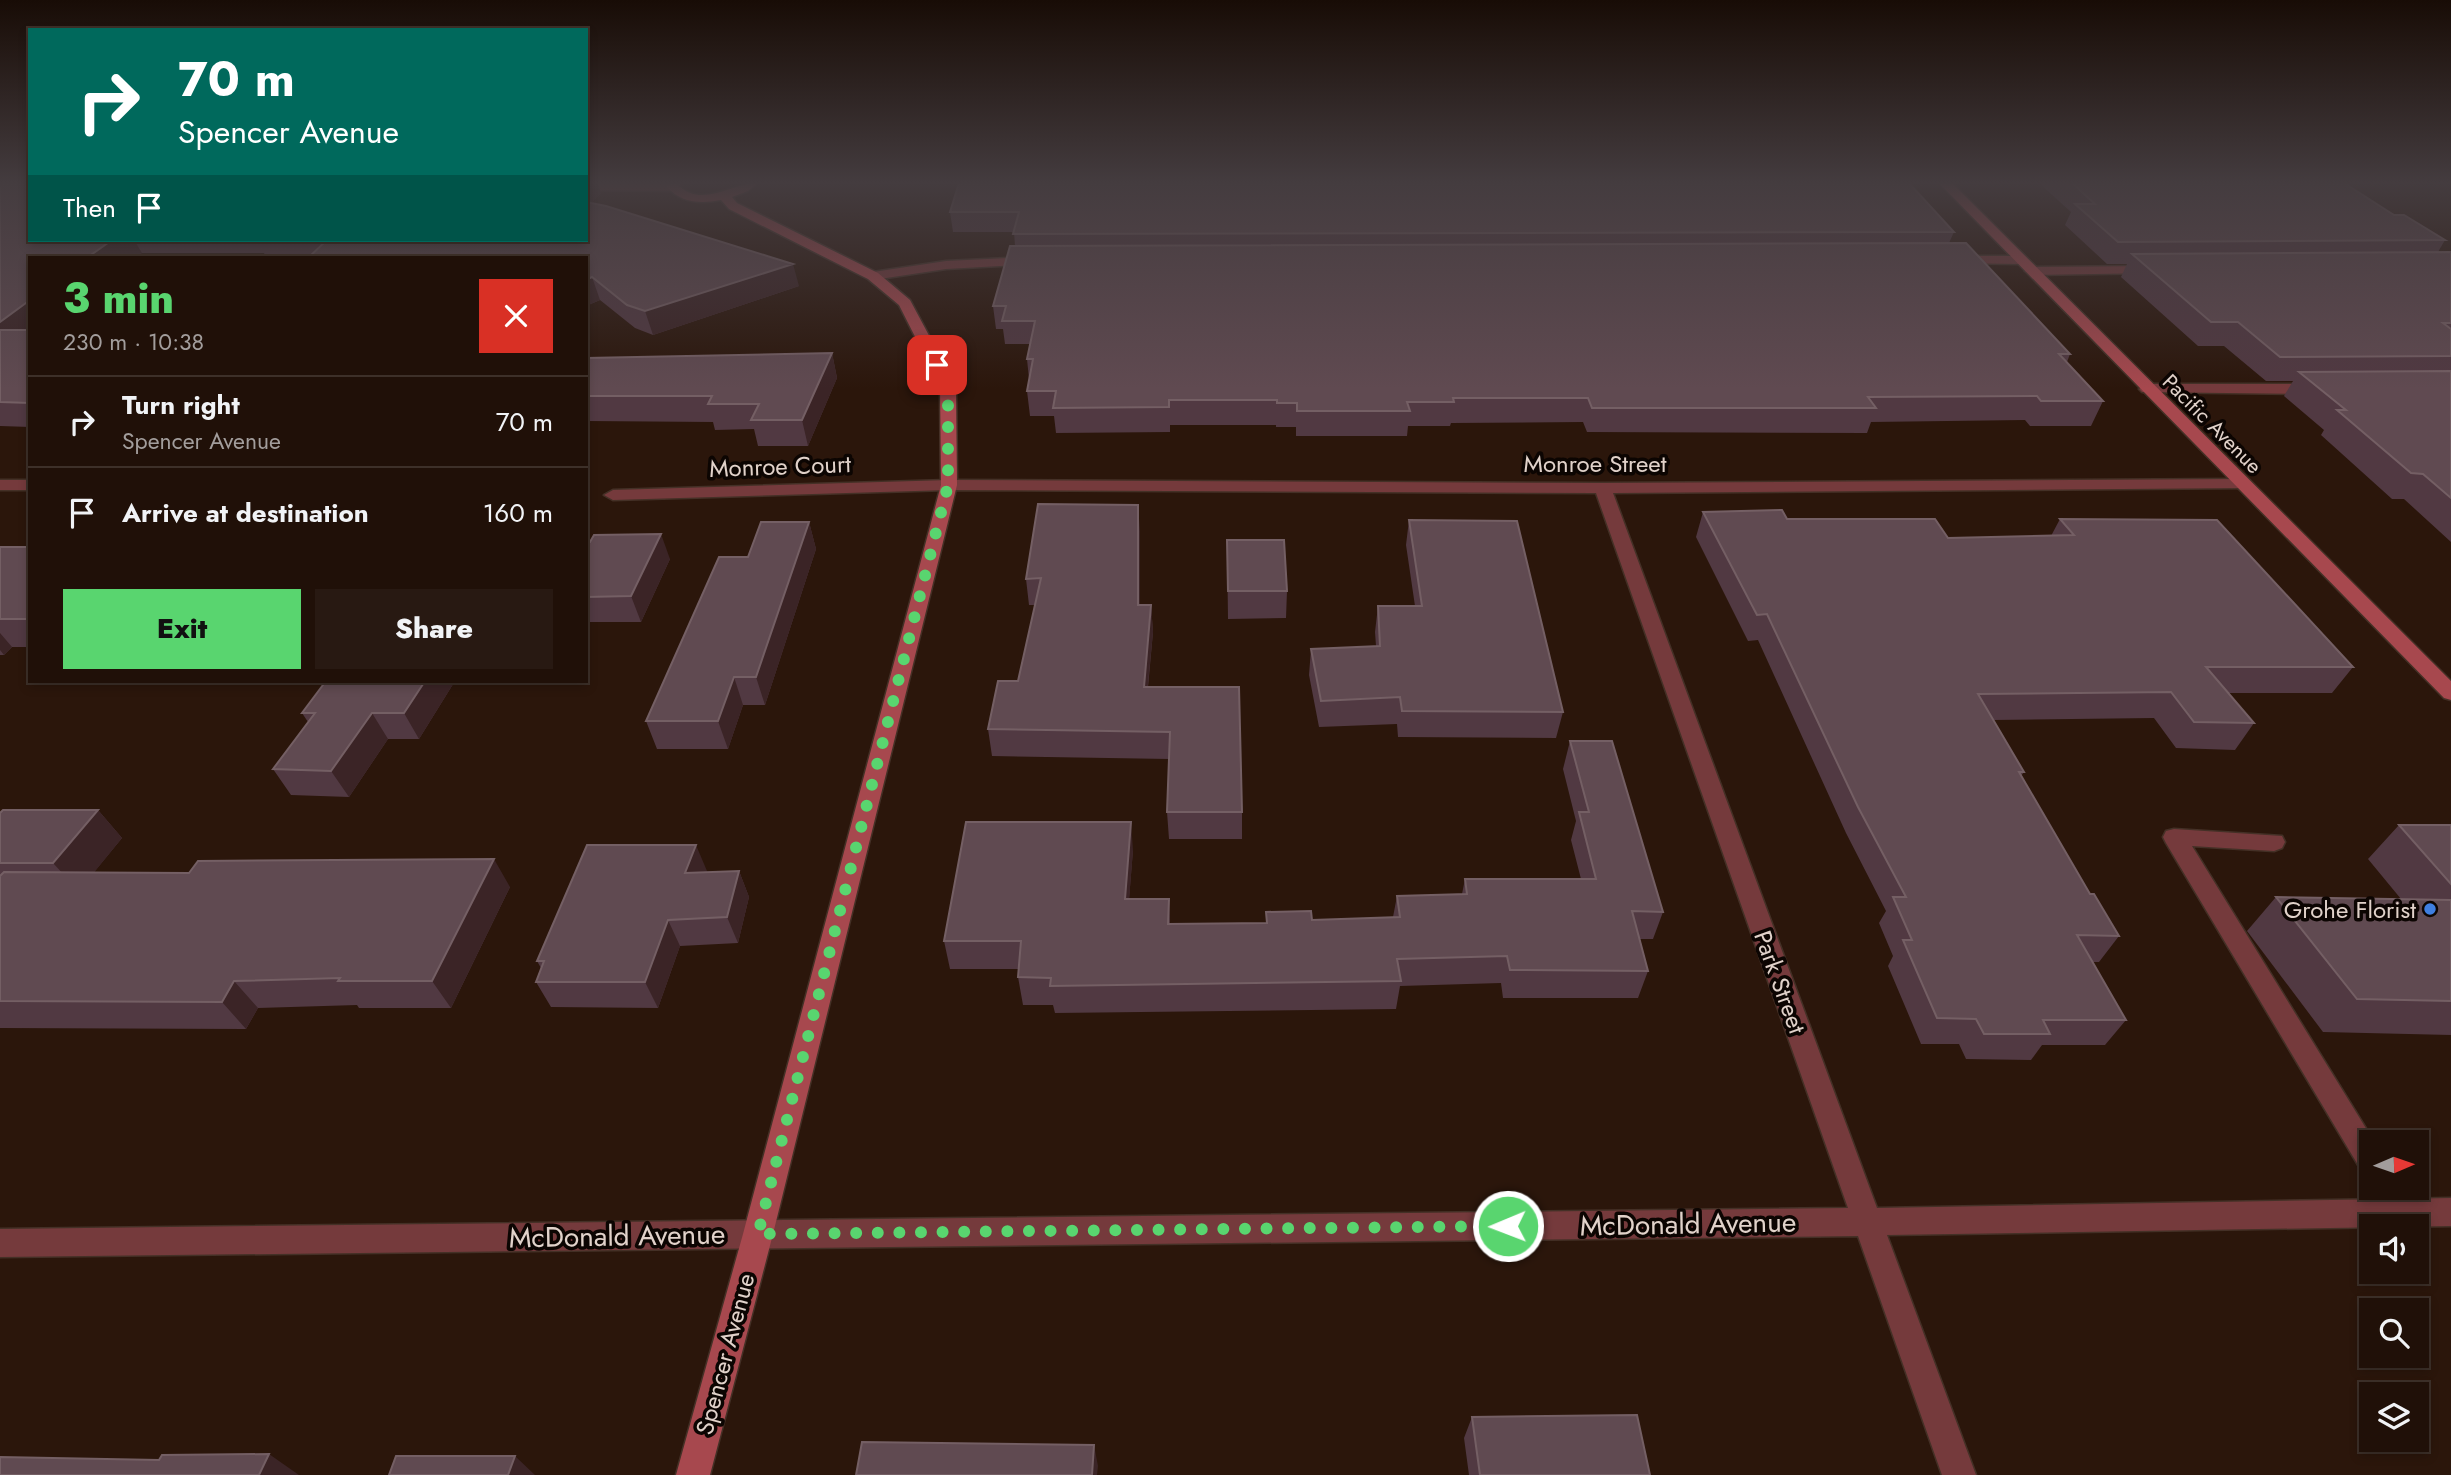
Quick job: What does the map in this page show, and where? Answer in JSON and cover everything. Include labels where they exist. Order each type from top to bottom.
[{"type":"street","name":"Spencer Avenue","points":[[692,1475],[758,1234],[948,485],[948,386],[905,303],[873,276],[825,252]]},
{"type":"street","name":"Pacific Avenue","points":[[2013,252],[2147,390],[2451,693]]},
{"type":"street","points":[[1934,260],[2161,270]]},
{"type":"street","points":[[873,276],[946,265],[1049,261]]},
{"type":"street","points":[[2147,390],[2327,389]]},
{"type":"street","name":"Monroe Street","points":[[948,485],[1603,488],[2241,484]]},
{"type":"street","points":[[0,485],[28,485]]},
{"type":"street","name":"Monroe Court","points":[[613,495],[948,485]]},
{"type":"street","name":"Park Street","points":[[1603,488],[1959,1475]]},
{"type":"street","points":[[2274,842],[2174,836],[2359,1141]]},
{"type":"street","name":"McDonald Avenue","points":[[0,1243],[1866,1222],[2395,1200],[2451,1212]]},
{"type":"building","points":[[0,252],[95,252],[89,256],[28,256],[28,301],[0,322]]},
{"type":"building","points":[[314,252],[754,252],[793,264],[645,311],[627,305],[592,277],[588,279],[588,256],[310,256]]},
{"type":"building","points":[[1008,252],[1974,252],[2070,354],[2059,354],[2103,401],[2041,401],[2037,396],[1868,397],[1876,408],[1592,408],[1588,398],[1453,398],[1454,402],[1407,402],[1410,411],[1297,411],[1297,403],[1277,403],[1277,400],[1169,400],[1169,407],[1053,408],[1056,391],[1027,391],[1033,359],[1027,359],[1035,321],[1002,321],[1006,306],[993,306]]},
{"type":"building","points":[[2451,252],[2451,323],[2443,323],[2451,329],[2451,356],[2280,357],[2238,322],[2211,322],[2132,254]]},
{"type":"building","points":[[0,330],[28,330],[28,403],[0,402]]},
{"type":"building","points":[[832,353],[802,420],[751,420],[759,404],[708,404],[712,396],[588,396],[588,358]]},
{"type":"building","points":[[2451,371],[2451,498],[2423,474],[2411,473],[2337,410],[2346,410],[2299,372]]},
{"type":"building","points":[[1038,504],[1138,505],[1138,605],[1151,605],[1144,687],[1239,687],[1242,812],[1167,812],[1170,732],[988,729],[998,681],[1018,681],[1041,578],[1026,579]]},
{"type":"building","points":[[1782,510],[1787,519],[1935,519],[1948,538],[2074,535],[2060,519],[2217,520],[2353,667],[2206,667],[2254,723],[2194,722],[2171,692],[1978,694],[2024,772],[2019,772],[2090,894],[2094,894],[2119,936],[2077,935],[2126,1020],[2043,1020],[2050,1034],[1984,1034],[1976,1019],[1937,1018],[1903,940],[1912,940],[1893,897],[1906,897],[1858,807],[1767,614],[1757,615],[1703,512]]},
{"type":"building","points":[[1409,520],[1517,521],[1563,712],[1402,711],[1400,697],[1321,701],[1311,649],[1380,646],[1378,606],[1422,606]]},
{"type":"building","points":[[761,522],[809,522],[756,677],[734,677],[718,721],[646,721],[719,557],[748,557]]},
{"type":"building","points":[[661,534],[631,596],[588,597],[588,542],[594,535]]},
{"type":"building","points":[[1227,540],[1284,540],[1287,591],[1228,591]]},
{"type":"building","points":[[0,547],[28,547],[28,619],[0,619]]},
{"type":"building","points":[[324,683],[424,683],[404,713],[372,713],[331,771],[273,769],[315,713],[302,713]]},
{"type":"building","points":[[1570,741],[1612,741],[1663,912],[1632,911],[1648,971],[1510,970],[1507,956],[1397,959],[1401,981],[1050,986],[1051,978],[1018,977],[1021,941],[944,941],[966,822],[1131,822],[1125,899],[1169,899],[1168,924],[1267,923],[1266,912],[1311,911],[1312,920],[1400,917],[1397,896],[1467,894],[1465,879],[1596,879],[1579,812],[1589,812]]},
{"type":"building","points":[[3,810],[98,810],[53,863],[0,863],[0,813]]},
{"type":"building","points":[[2399,825],[2451,825],[2451,884]]},
{"type":"building","points":[[587,845],[696,845],[685,873],[739,871],[727,917],[668,920],[645,982],[536,982],[544,961],[537,961]]},
{"type":"building","points":[[494,859],[432,981],[338,981],[340,978],[234,981],[222,1002],[0,1001],[0,876],[4,872],[189,873],[198,861]]},
{"type":"building","points":[[2276,897],[2451,900],[2451,1001],[2357,999]]},
{"type":"building","points":[[1637,1415],[1650,1475],[1480,1475],[1472,1417]]},
{"type":"building","points":[[862,1442],[1094,1445],[1092,1475],[856,1475]]},
{"type":"building","points":[[269,1454],[259,1475],[0,1475],[0,1457],[159,1460],[162,1455]]},
{"type":"building","points":[[396,1456],[515,1456],[508,1475],[389,1475]]},
{"type":"place","name":"Grohe Florist","points":[[2430,909]]},
{"type":"route","points":[[937,365],[948,386],[948,485],[758,1234],[1508,1226]]}]
